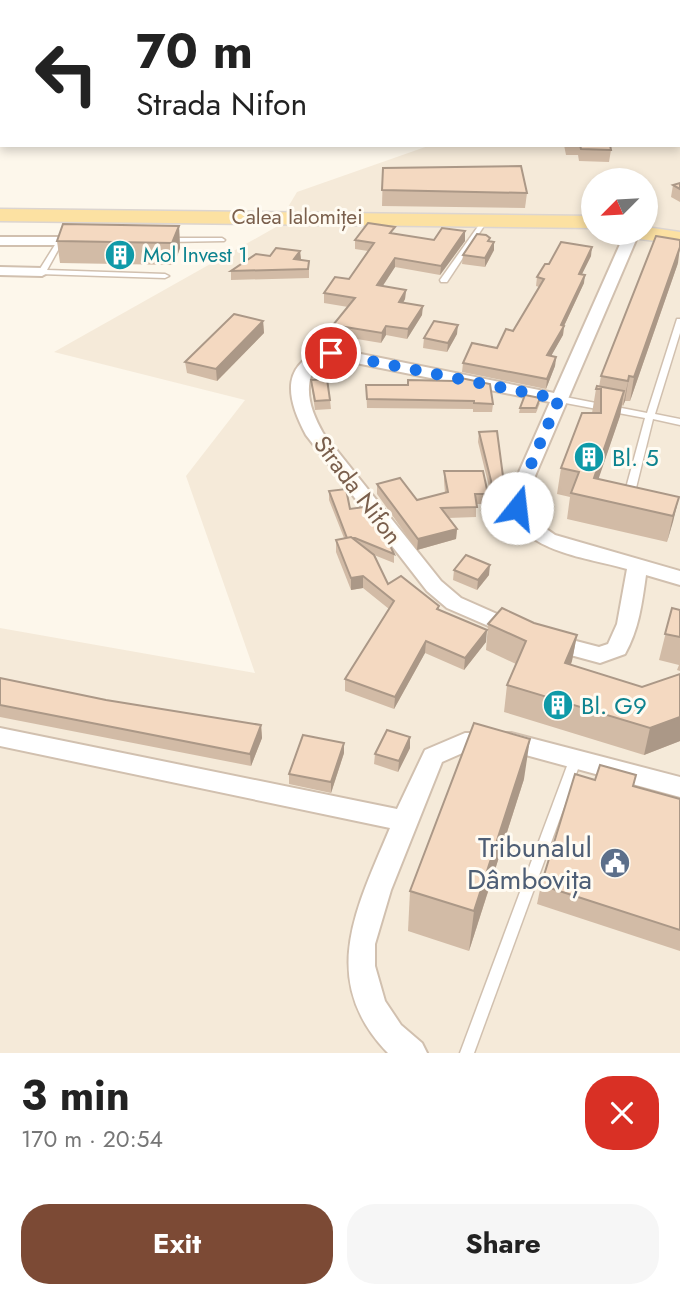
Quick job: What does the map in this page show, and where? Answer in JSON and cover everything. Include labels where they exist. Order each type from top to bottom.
[{"type":"main road","name":"Calea Ialomiței","points":[[0,215],[581,222]]},
{"type":"main road","name":"Calea Ialomiței","points":[[0,221],[581,228]]},
{"type":"main road","points":[[658,229],[680,232]]},
{"type":"main road","points":[[658,236],[680,239]]},
{"type":"street","points":[[0,241],[60,241]]},
{"type":"street","points":[[627,245],[517,497],[522,521],[533,532],[637,567],[680,578]]},
{"type":"street","points":[[0,271],[42,272]]},
{"type":"street","name":"Strada Nifon","points":[[559,399],[331,353],[313,358],[299,379],[303,412],[316,435],[417,568],[454,603],[545,641],[587,653],[610,653],[622,644],[637,567]]},
{"type":"street","points":[[0,737],[404,821]]},
{"type":"street","points":[[412,1053],[387,1032],[376,1012],[365,982],[360,951],[368,918],[404,821],[433,756],[448,747],[465,742],[511,743],[680,787]]},
{"type":"lane","points":[[444,280],[481,226]]},
{"type":"lane","points":[[156,240],[222,240]]},
{"type":"lane","points":[[80,241],[60,241],[42,272],[165,276]]},
{"type":"lane","points":[[643,503],[633,496],[631,488],[680,321]]},
{"type":"lane","points":[[559,399],[680,422]]},
{"type":"lane","points":[[467,1053],[576,758]]},
{"type":"shaded area","points":[[425,147],[680,147],[680,1053],[0,1053],[0,628],[255,673],[186,476],[245,400],[54,352],[276,227],[297,192]]},
{"type":"building","points":[[610,147],[611,150],[581,149]]},
{"type":"building","points":[[521,166],[527,193],[382,190],[383,168]]},
{"type":"building","points":[[368,223],[395,227],[390,233],[434,240],[442,228],[465,231],[441,266],[395,258],[377,285],[406,290],[399,302],[423,306],[408,329],[386,326],[382,333],[333,325],[355,298],[324,293],[335,277],[349,279],[374,243],[355,240]]},
{"type":"building","points":[[63,224],[179,226],[172,243],[57,241]]},
{"type":"building","points":[[477,234],[486,235],[490,238],[488,241],[494,242],[485,258],[463,255]]},
{"type":"building","points":[[658,236],[680,240],[680,247],[634,377],[629,376],[628,381],[601,376],[652,245],[658,245]]},
{"type":"building","points":[[561,242],[592,247],[579,274],[585,275],[561,325],[564,326],[547,355],[556,357],[547,379],[463,363],[472,343],[497,348],[506,329],[513,331],[544,279],[537,277],[545,264],[549,264]]},
{"type":"building","points":[[276,248],[300,251],[294,259],[309,261],[308,269],[231,271],[256,254],[270,256]]},
{"type":"building","points":[[234,314],[263,321],[216,369],[185,362]]},
{"type":"building","points":[[434,321],[458,325],[448,343],[424,338]]},
{"type":"building","points":[[456,377],[490,384],[493,404],[474,401],[367,399],[366,385],[408,385],[408,380],[454,381]]},
{"type":"building","points":[[327,379],[330,400],[315,401],[311,380]]},
{"type":"building","points":[[597,386],[624,391],[594,478],[679,497],[673,516],[571,493],[579,472],[561,468],[582,413],[601,413],[601,389],[596,389]]},
{"type":"building","points":[[525,395],[540,398],[536,408],[520,408]]},
{"type":"building","points":[[497,431],[506,499],[496,501],[479,432]]},
{"type":"building","points":[[444,471],[483,471],[488,494],[475,494],[477,507],[441,508],[457,529],[418,539],[377,484],[400,478],[417,500],[448,492]]},
{"type":"building","points":[[346,489],[350,509],[364,507],[387,539],[394,554],[355,538],[347,538],[329,491]]},
{"type":"building","points":[[351,537],[374,555],[388,584],[401,576],[439,606],[437,609],[487,630],[465,658],[426,641],[395,697],[345,679],[394,601],[363,576],[351,578],[336,540]]},
{"type":"building","points":[[466,555],[490,565],[478,580],[454,570]]},
{"type":"building","points":[[502,608],[534,623],[577,635],[565,663],[642,687],[680,674],[680,717],[650,728],[507,685],[526,641],[488,624]]},
{"type":"building","points":[[672,608],[680,610],[680,637],[665,634]]},
{"type":"building","points":[[0,678],[106,700],[261,725],[250,754],[0,705]]},
{"type":"building","points":[[474,723],[530,739],[474,911],[410,891]]},
{"type":"building","points":[[387,730],[410,737],[399,761],[375,754]]},
{"type":"building","points":[[303,735],[344,743],[331,782],[289,774]]},
{"type":"building","name":"Tribunalul Dâmbovița","points":[[600,765],[636,775],[633,786],[680,799],[680,930],[541,885],[575,774],[595,780]]},
{"type":"place","name":"Mol Invest 1","points":[[120,255]]},
{"type":"place","name":"Bl. 5","points":[[589,457]]},
{"type":"place","name":"Bl. G9","points":[[558,705]]},
{"type":"place","name":"Tribunalul Dâmbovița","points":[[615,863]]},
{"type":"route","points":[[331,353],[559,399],[517,497],[517,508]]}]
